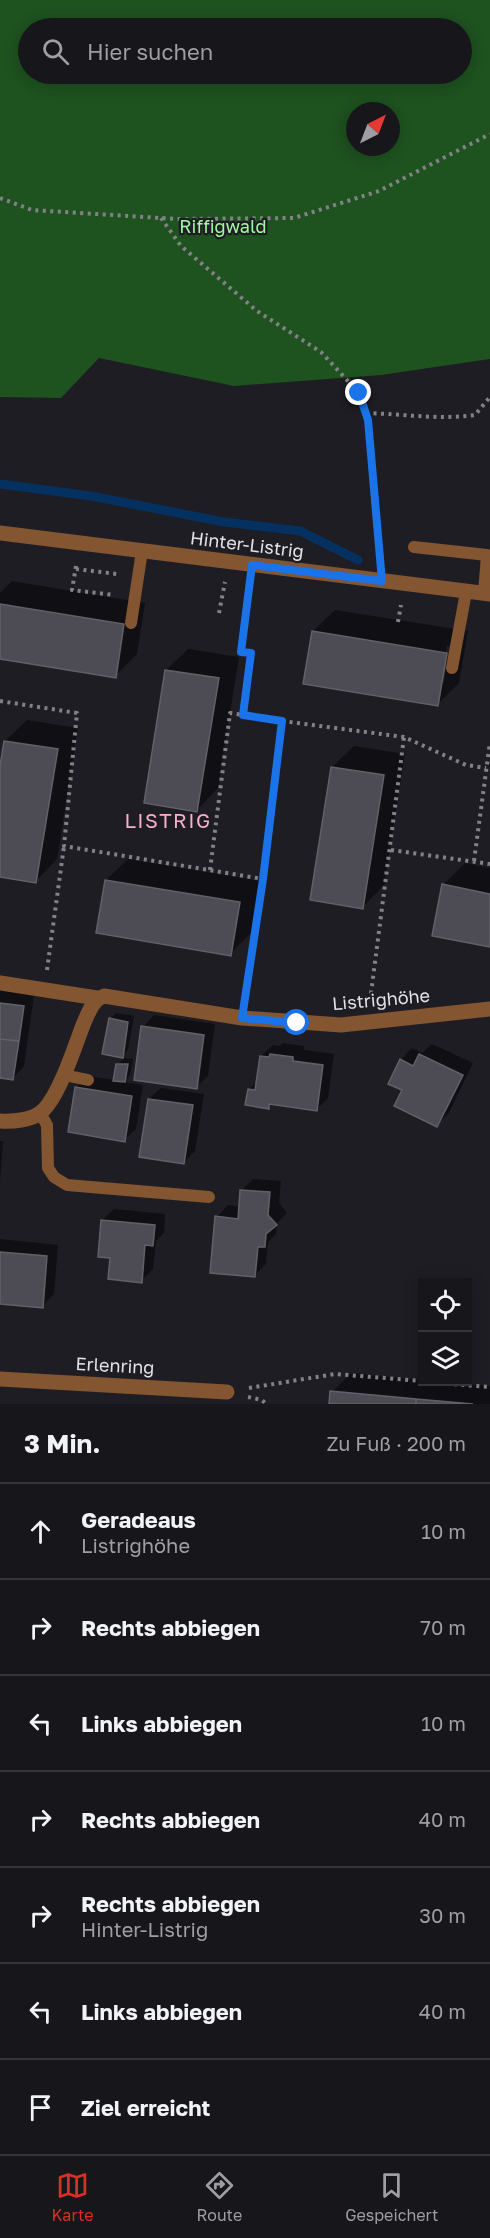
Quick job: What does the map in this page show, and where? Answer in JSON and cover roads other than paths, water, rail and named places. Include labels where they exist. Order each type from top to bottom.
[{"type":"street","name":"Hinter-Listrig","points":[[0,533],[487,594]]},
{"type":"street","name":"Listrighöhe","points":[[0,983],[97,998],[110,995],[242,1018],[341,1025],[490,1009]]},
{"type":"street","points":[[0,1121],[12,1122],[40,1113],[52,1098],[89,1011],[97,998]]},
{"type":"street","name":"Erlenring","points":[[0,1379],[227,1392]]},
{"type":"lane","points":[[414,547],[487,555],[487,594]]},
{"type":"lane","points":[[131,623],[142,551]]},
{"type":"lane","points":[[452,668],[466,592]]},
{"type":"lane","points":[[64,1074],[88,1080]]},
{"type":"lane","points":[[40,1113],[47,1125],[48,1168],[54,1177],[67,1185],[209,1197]]},
{"type":"waterway","points":[[0,484],[91,496],[224,522],[300,531],[358,560]]},
{"type":"district","name":"LISTRIG","points":[[168,821]]},
{"type":"park label","name":"Riffigwald","points":[[223,227]]}]
